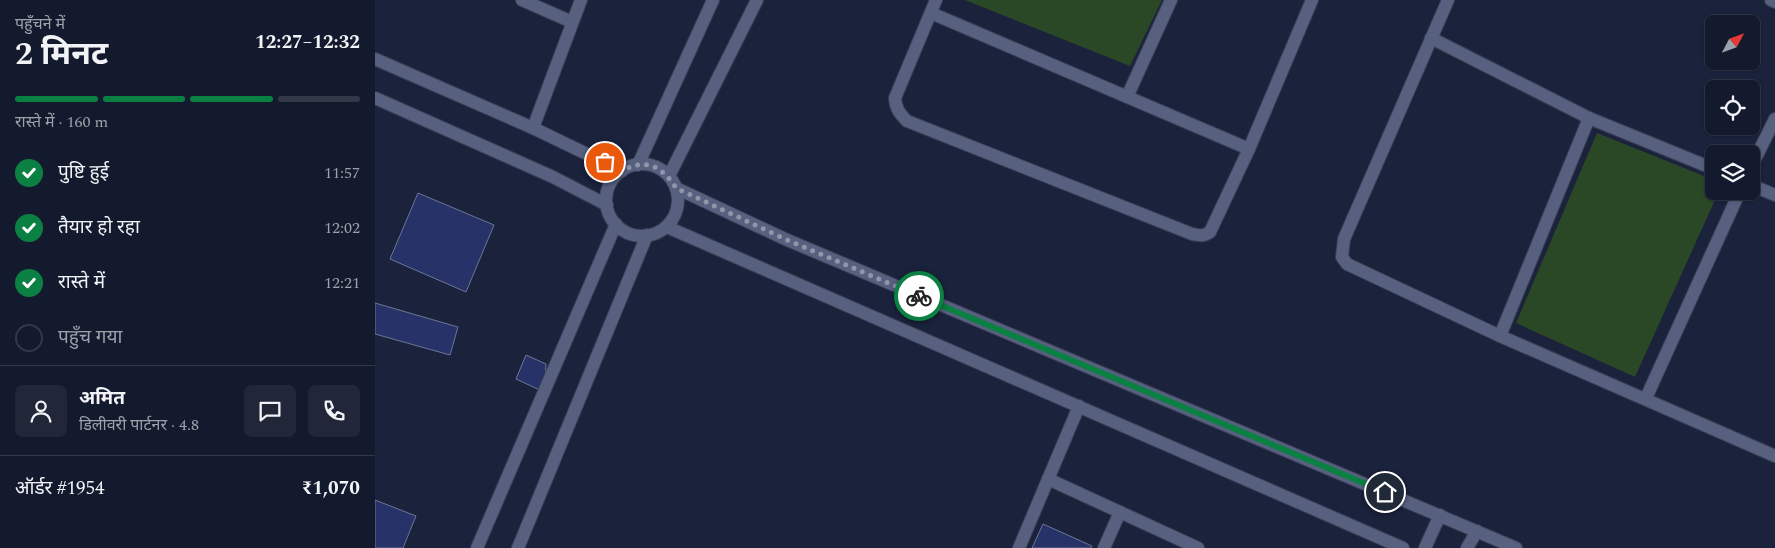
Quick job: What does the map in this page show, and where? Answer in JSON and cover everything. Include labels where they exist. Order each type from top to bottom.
[{"type":"street","points":[[522,0],[572,22]]},
{"type":"street","points":[[533,128],[581,0]]},
{"type":"street","points":[[638,165],[713,0]]},
{"type":"street","points":[[669,176],[757,0]]},
{"type":"street","points":[[936,0],[895,98],[895,107],[907,121],[1201,236],[1209,232],[1249,149],[1312,0]]},
{"type":"street","points":[[1127,96],[1171,0]]},
{"type":"street","points":[[1448,0],[1344,239],[1342,257],[1347,264],[1500,336],[1775,456]]},
{"type":"street","points":[[1771,0],[1775,2]]},
{"type":"street","points":[[931,13],[1249,149]]},
{"type":"street","points":[[1431,38],[1589,118],[1705,165]]},
{"type":"street","points":[[375,59],[533,128],[622,171]]},
{"type":"street","points":[[375,98],[553,177],[607,205]]},
{"type":"street","points":[[1500,336],[1589,118]]},
{"type":"street","points":[[1760,149],[1775,118]]},
{"type":"street","points":[[643,164],[657,167],[669,176],[676,188],[678,202],[675,215],[667,226],[655,234],[641,236],[627,233],[615,224],[608,212],[606,198],[609,185],[622,171],[630,166],[643,164]]},
{"type":"street","points":[[676,188],[785,239],[1516,548]]},
{"type":"street","points":[[1760,189],[1775,195]]},
{"type":"street","points":[[1645,398],[1736,200]]},
{"type":"street","points":[[477,548],[615,224]]},
{"type":"street","points":[[667,226],[1403,548]]},
{"type":"street","points":[[517,548],[647,235]]},
{"type":"street","points":[[1019,548],[1079,406]]},
{"type":"street","points":[[1048,479],[1198,548]]},
{"type":"street","points":[[1104,548],[1120,512]]},
{"type":"street","points":[[1425,548],[1440,515]]},
{"type":"street","points":[[1467,548],[1477,531]]},
{"type":"green space","points":[[965,0],[1162,0],[1130,66]]},
{"type":"green space","points":[[1597,133],[1705,176],[1705,200],[1715,200],[1635,377],[1516,323]]},
{"type":"building","points":[[418,193],[494,225],[466,292],[390,259]]},
{"type":"building","points":[[375,303],[458,327],[450,355],[375,334]]},
{"type":"building","points":[[526,355],[546,364],[544,392],[516,379]]},
{"type":"building","points":[[375,500],[416,516],[403,548],[375,548]]},
{"type":"building","points":[[1043,524],[1092,546],[1091,548],[1032,548]]},
{"type":"way so far","points":[[605,162],[622,171],[630,166],[643,164],[657,167],[669,176],[676,188],[785,239],[919,296]]},
{"type":"route","points":[[919,296],[1385,492]]}]
